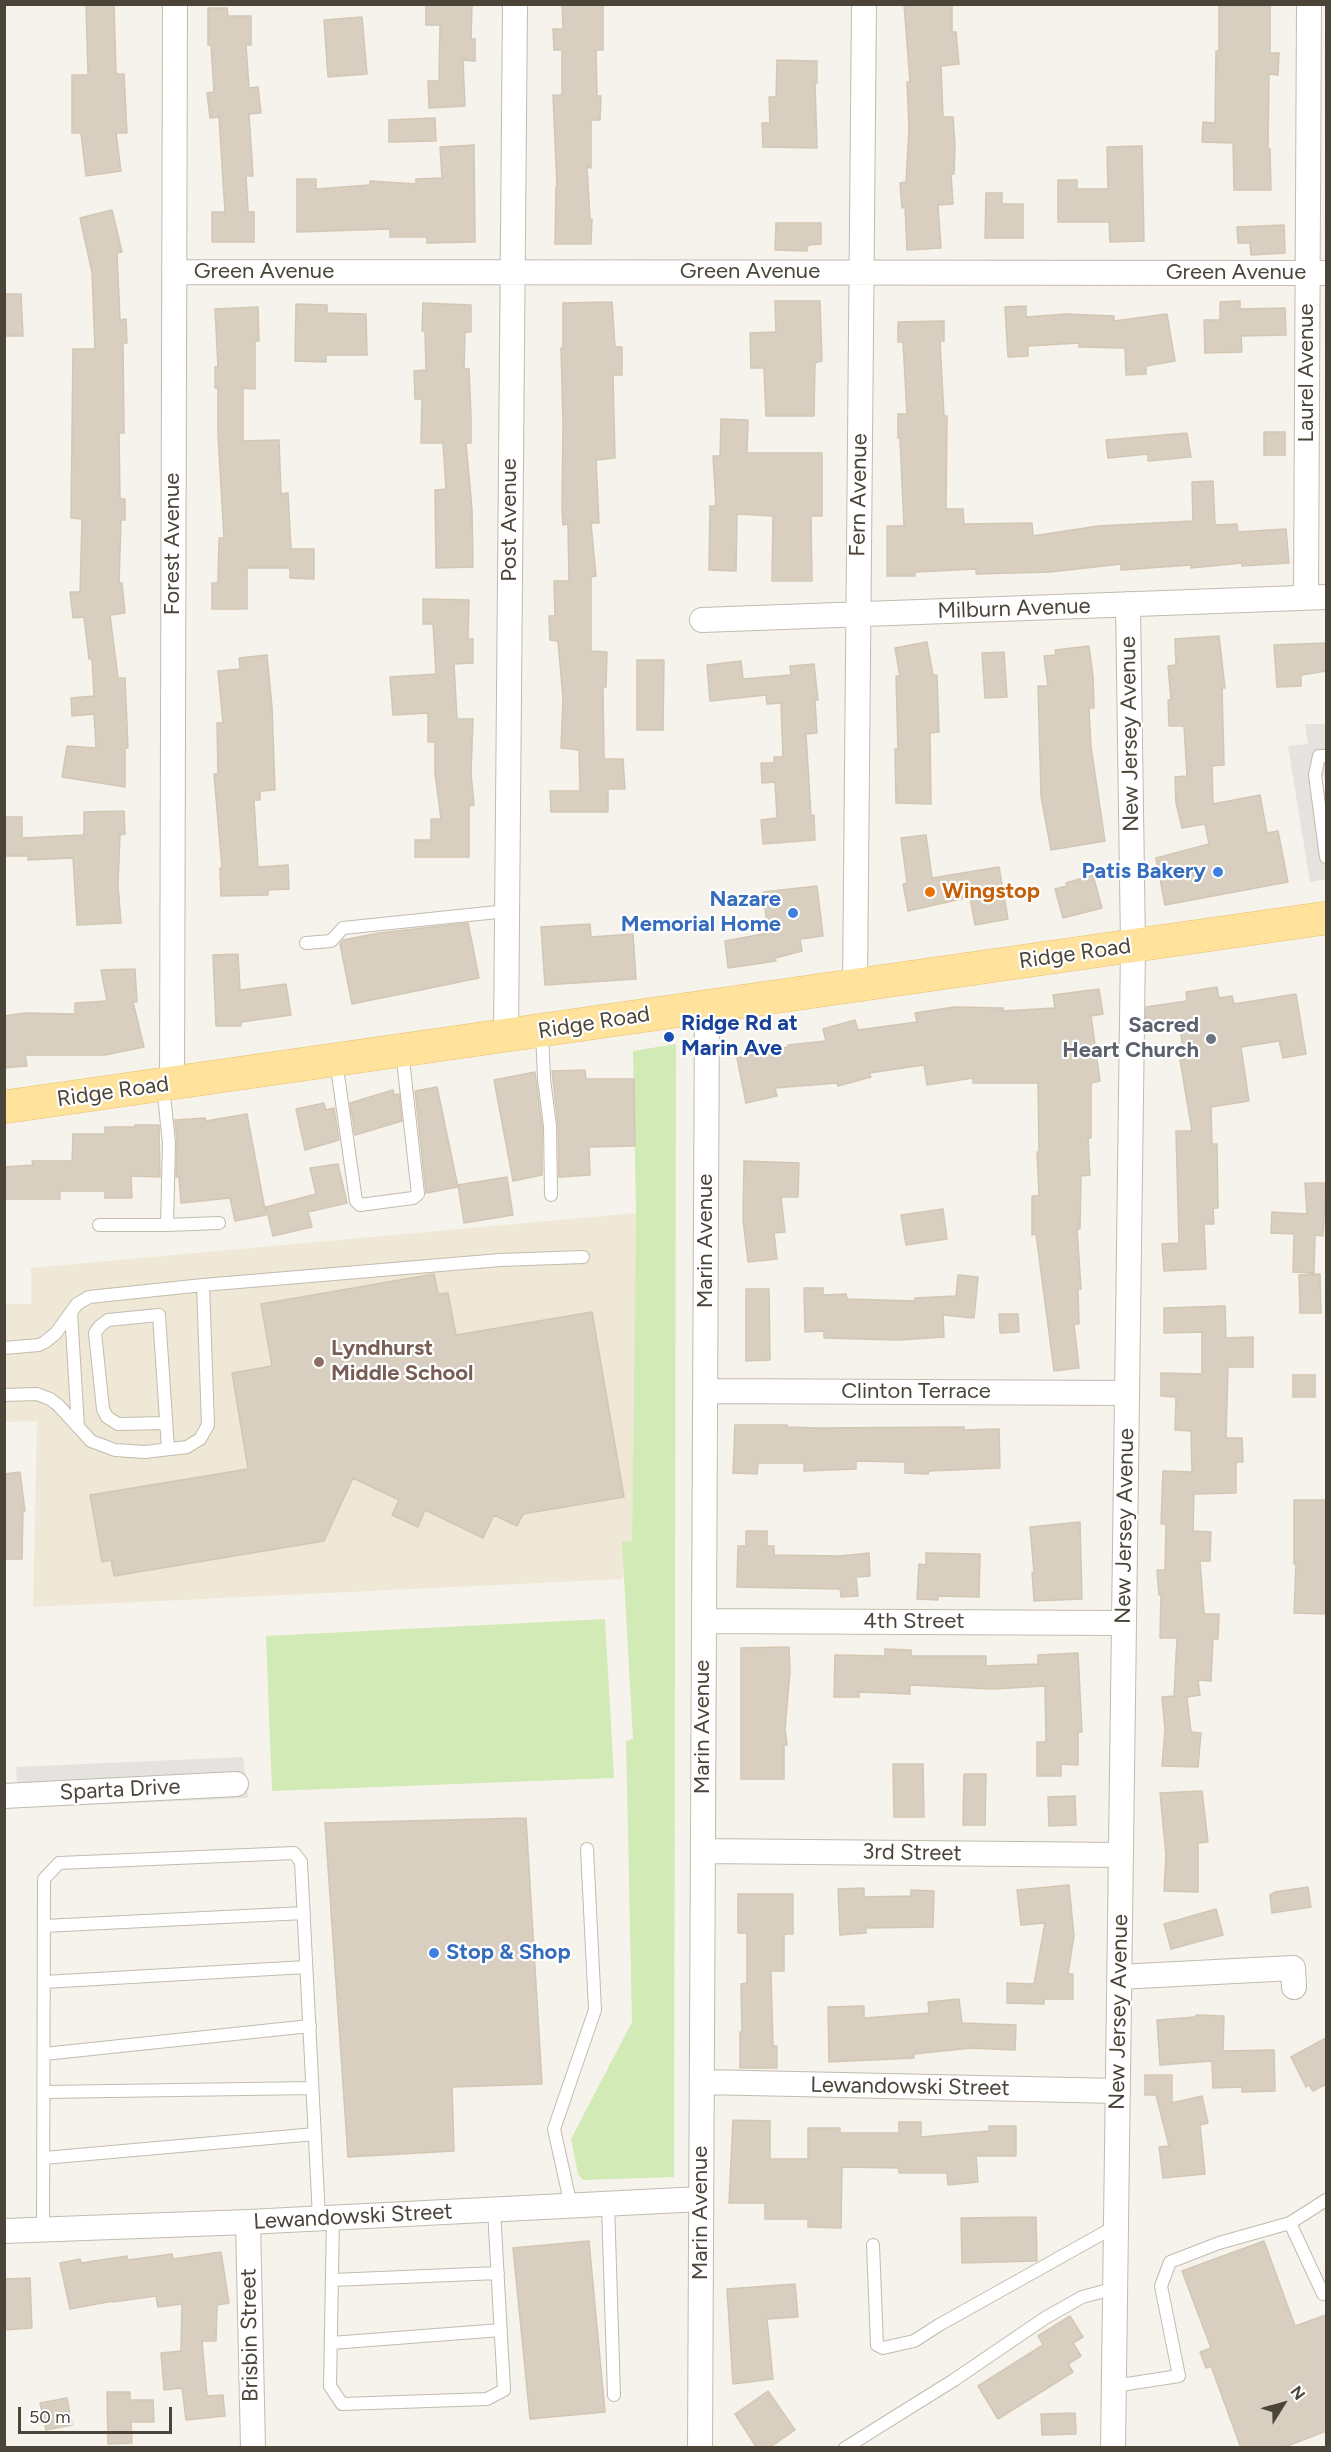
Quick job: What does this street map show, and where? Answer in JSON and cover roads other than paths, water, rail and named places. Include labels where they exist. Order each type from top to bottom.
[{"type":"main road","name":"Ridge Road","points":[[4,1107],[1326,918]]},
{"type":"street","name":"Forest Avenue","points":[[168,1084],[175,4]]},
{"type":"street","name":"Post Avenue","points":[[506,1036],[515,4]]},
{"type":"street","name":"Fern Avenue","points":[[855,986],[864,4]]},
{"type":"street","name":"Laurel Avenue","points":[[1309,4],[1317,273],[1316,597]]},
{"type":"street","name":"Green Avenue","points":[[174,272],[1317,273]]},
{"type":"street","name":"Milburn Avenue","points":[[702,621],[1316,597]]},
{"type":"street","name":"New Jersey Avenue","points":[[1113,2448],[1133,946],[1128,604]]},
{"type":"street","name":"Marin Avenue","points":[[700,2448],[707,1007]]},
{"type":"street","name":"Clinton Terrace","points":[[705,1391],[1127,1393]]},
{"type":"street","name":"4th Street","points":[[704,1621],[1124,1623]]},
{"type":"street","name":"Sparta Drive","points":[[4,1796],[236,1784]]},
{"type":"street","name":"3rd Street","points":[[703,1851],[1121,1855]]},
{"type":"street","points":[[1119,1977],[1293,1968],[1294,1987]]},
{"type":"street","name":"Lewandowski Street","points":[[702,2082],[1118,2091]]},
{"type":"street","name":"Lewandowski Street","points":[[4,2231],[248,2222],[701,2199]]},
{"type":"street","name":"Brisbin Street","points":[[248,2222],[252,2448]]},
{"type":"lane","points":[[1326,756],[1319,756],[1315,775],[1326,857]]},
{"type":"lane","points":[[306,943],[331,941],[343,928],[507,910]]},
{"type":"lane","points":[[542,1031],[551,1195]]},
{"type":"lane","points":[[336,1060],[356,1201],[360,1205],[413,1198],[418,1194],[402,1051]]},
{"type":"lane","points":[[167,1225],[168,1084]]},
{"type":"lane","points":[[99,1225],[219,1223]]},
{"type":"lane","points":[[4,1348],[39,1345],[56,1333],[78,1304],[90,1297],[500,1260],[583,1257]]},
{"type":"lane","points":[[4,1395],[37,1394],[50,1399],[91,1441],[115,1450],[145,1452],[187,1447],[200,1439],[208,1425],[203,1285]]},
{"type":"lane","points":[[71,1312],[78,1429]]},
{"type":"lane","points":[[166,1423],[118,1424],[107,1417],[103,1409],[95,1333],[108,1320],[159,1315],[168,1449]]},
{"type":"lane","points":[[571,2206],[554,2129],[595,2010],[587,1849]]},
{"type":"lane","points":[[43,2230],[44,1879],[59,1863],[294,1853],[301,1862],[315,2134],[332,2280],[330,2386],[342,2404],[487,2399],[504,2390],[495,2210]]},
{"type":"lane","points":[[44,1926],[304,1913]]},
{"type":"lane","points":[[44,1982],[306,1967]]},
{"type":"lane","points":[[44,2054],[310,2026]]},
{"type":"lane","points":[[44,2092],[312,2088]]},
{"type":"lane","points":[[44,2158],[315,2134]]},
{"type":"lane","points":[[1114,2386],[1179,2376],[1161,2286],[1170,2262],[1219,2243],[1290,2223],[1326,2200]]},
{"type":"lane","points":[[608,2204],[614,2394]]},
{"type":"lane","points":[[1290,2223],[1323,2294],[1326,2292]]},
{"type":"lane","points":[[873,2245],[877,2345],[883,2348],[914,2341],[1116,2226]]},
{"type":"lane","points":[[332,2280],[498,2273]]},
{"type":"lane","points":[[845,2448],[954,2380],[1045,2318],[1082,2297],[1116,2288]]},
{"type":"lane","points":[[331,2343],[501,2330]]},
{"type":"place","name":"Patis Bakery","points":[[1218,872]]},
{"type":"place","name":"Wingstop","points":[[930,892]]},
{"type":"place","name":"Nazare Memorial Home","points":[[793,913]]},
{"type":"place","name":"Ridge Rd at Marin Ave","points":[[669,1037]]},
{"type":"place","name":"Sacred Heart Church","points":[[1211,1039]]},
{"type":"place","name":"Lyndhurst Middle School","points":[[319,1362]]},
{"type":"place","name":"Stop & Shop","points":[[434,1953]]}]
